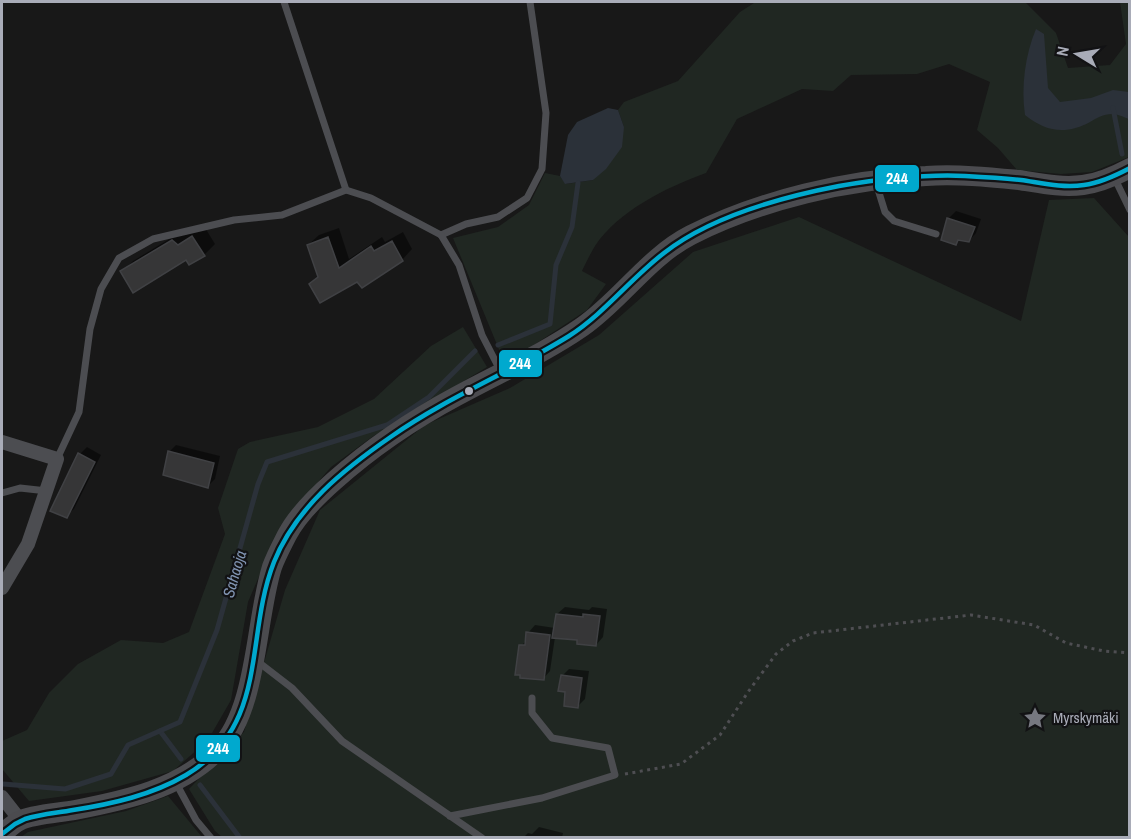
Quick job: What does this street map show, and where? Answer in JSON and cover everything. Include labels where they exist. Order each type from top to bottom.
[{"type":"street","points":[[2,834],[20,820],[142,795],[175,781],[202,765],[222,746],[240,715],[255,659],[273,567],[289,531],[315,498],[354,463],[422,416],[557,344],[600,315],[642,272],[689,236],[766,205],[820,191],[875,181],[926,176],[982,176],[1058,186],[1083,185],[1122,172]]},
{"type":"street","points":[[2,442],[57,459],[28,544],[2,588]]},
{"type":"street","points":[[2,797],[20,820]]},
{"type":"lane","points":[[284,2],[346,189]]},
{"type":"lane","points":[[441,235],[466,224],[498,217],[527,198],[542,169],[546,113],[530,2]]},
{"type":"lane","points":[[1122,172],[1130,210]]},
{"type":"lane","points":[[875,181],[885,212],[894,221],[936,234]]},
{"type":"lane","points":[[57,459],[79,412],[90,329],[102,289],[119,258],[153,239],[234,220],[282,215],[346,189],[371,198],[441,235],[459,264],[482,335],[502,373]]},
{"type":"lane","points":[[2,493],[20,488],[47,491]]},
{"type":"lane","points":[[255,659],[292,688],[342,741],[482,837]]},
{"type":"lane","points":[[450,816],[542,798],[615,775],[608,748],[552,738],[532,713],[532,698]]},
{"type":"lane","points":[[175,781],[196,820],[211,837]]},
{"type":"path","points":[[615,775],[681,765],[720,735],[776,654],[793,641],[813,633],[970,615],[1034,625],[1066,643],[1104,651],[1130,653]]},
{"type":"shaded area","points":[[1025,2],[1056,33],[1068,68],[1110,65],[1126,44],[1120,2],[1129,2],[1129,157],[1092,172],[1061,174],[1017,170],[998,148],[977,130],[990,82],[949,64],[917,74],[851,75],[833,91],[802,89],[737,119],[706,173],[675,185],[644,202],[605,233],[595,246],[582,271],[606,284],[587,310],[505,364],[453,238],[498,227],[529,205],[545,173],[560,176],[566,184],[593,180],[624,127],[618,110],[624,102],[678,81],[740,12],[754,3]]},
{"type":"shaded area","points":[[1036,29],[1044,34],[1048,88],[1060,102],[1091,98],[1113,90],[1129,92],[1129,119],[1109,114],[1073,129],[1056,130],[1041,125],[1025,115],[1023,93],[1025,71]]},
{"type":"shaded area","points":[[608,108],[618,110],[624,127],[622,147],[606,169],[593,180],[565,184],[560,176],[568,135],[577,122]]},
{"type":"shaded area","points":[[1094,198],[1129,237],[1129,837],[222,837],[215,831],[189,789],[244,732],[285,590],[320,510],[425,425],[510,388],[599,335],[693,252],[799,217],[1021,321],[1049,200]]},
{"type":"shaded area","points":[[463,327],[487,367],[372,437],[331,467],[281,525],[248,602],[231,700],[208,740],[173,771],[102,791],[29,801],[2,769],[2,741],[27,730],[49,693],[78,664],[121,640],[163,643],[189,632],[225,534],[218,508],[238,449],[250,442],[318,427],[374,399],[431,346]]},
{"type":"shaded area","points":[[168,796],[202,837],[21,837],[28,832],[126,811]]},
{"type":"building","points":[[947,218],[975,227],[969,242],[958,240],[956,245],[941,240]]},
{"type":"building","points":[[192,236],[205,256],[189,265],[186,260],[133,293],[120,271],[172,240],[178,245]]},
{"type":"building","points":[[328,237],[339,268],[371,246],[374,251],[392,241],[403,261],[362,288],[357,282],[320,303],[309,284],[318,277],[307,245]]},
{"type":"building","points":[[168,451],[214,463],[208,488],[163,475]]},
{"type":"building","points":[[78,453],[95,462],[67,518],[50,511]]},
{"type":"building","points":[[556,614],[600,616],[596,646],[577,644],[577,640],[552,638]]},
{"type":"building","points":[[526,632],[550,635],[544,680],[520,678],[520,675],[515,675],[519,645],[525,645]]},
{"type":"building","points":[[561,675],[582,678],[578,708],[564,706],[565,692],[558,691]]},
{"type":"waterway","points":[[1113,108],[1122,154]]},
{"type":"waterway","name":"Sahaoja","points":[[498,345],[550,324],[556,265],[572,227],[578,183]]},
{"type":"waterway","name":"Sahaoja","points":[[3,784],[65,789],[111,774],[128,745],[180,722],[217,630],[258,484],[267,462],[387,425],[429,397],[475,351]]},
{"type":"waterway","points":[[160,731],[181,759]]},
{"type":"waterway","points":[[200,785],[240,838]]},
{"type":"transit line","name":"244","points":[[2,834],[25,819],[117,802],[146,793],[186,775],[213,755],[231,731],[243,706],[265,591],[274,562],[283,542],[308,507],[356,462],[413,422],[547,349],[582,327],[652,263],[682,240],[747,210],[794,196],[870,181],[949,176],[1076,186],[1102,181],[1130,168]]},
{"type":"place","name":"Myrskymäki","points":[[1035,718]]}]
